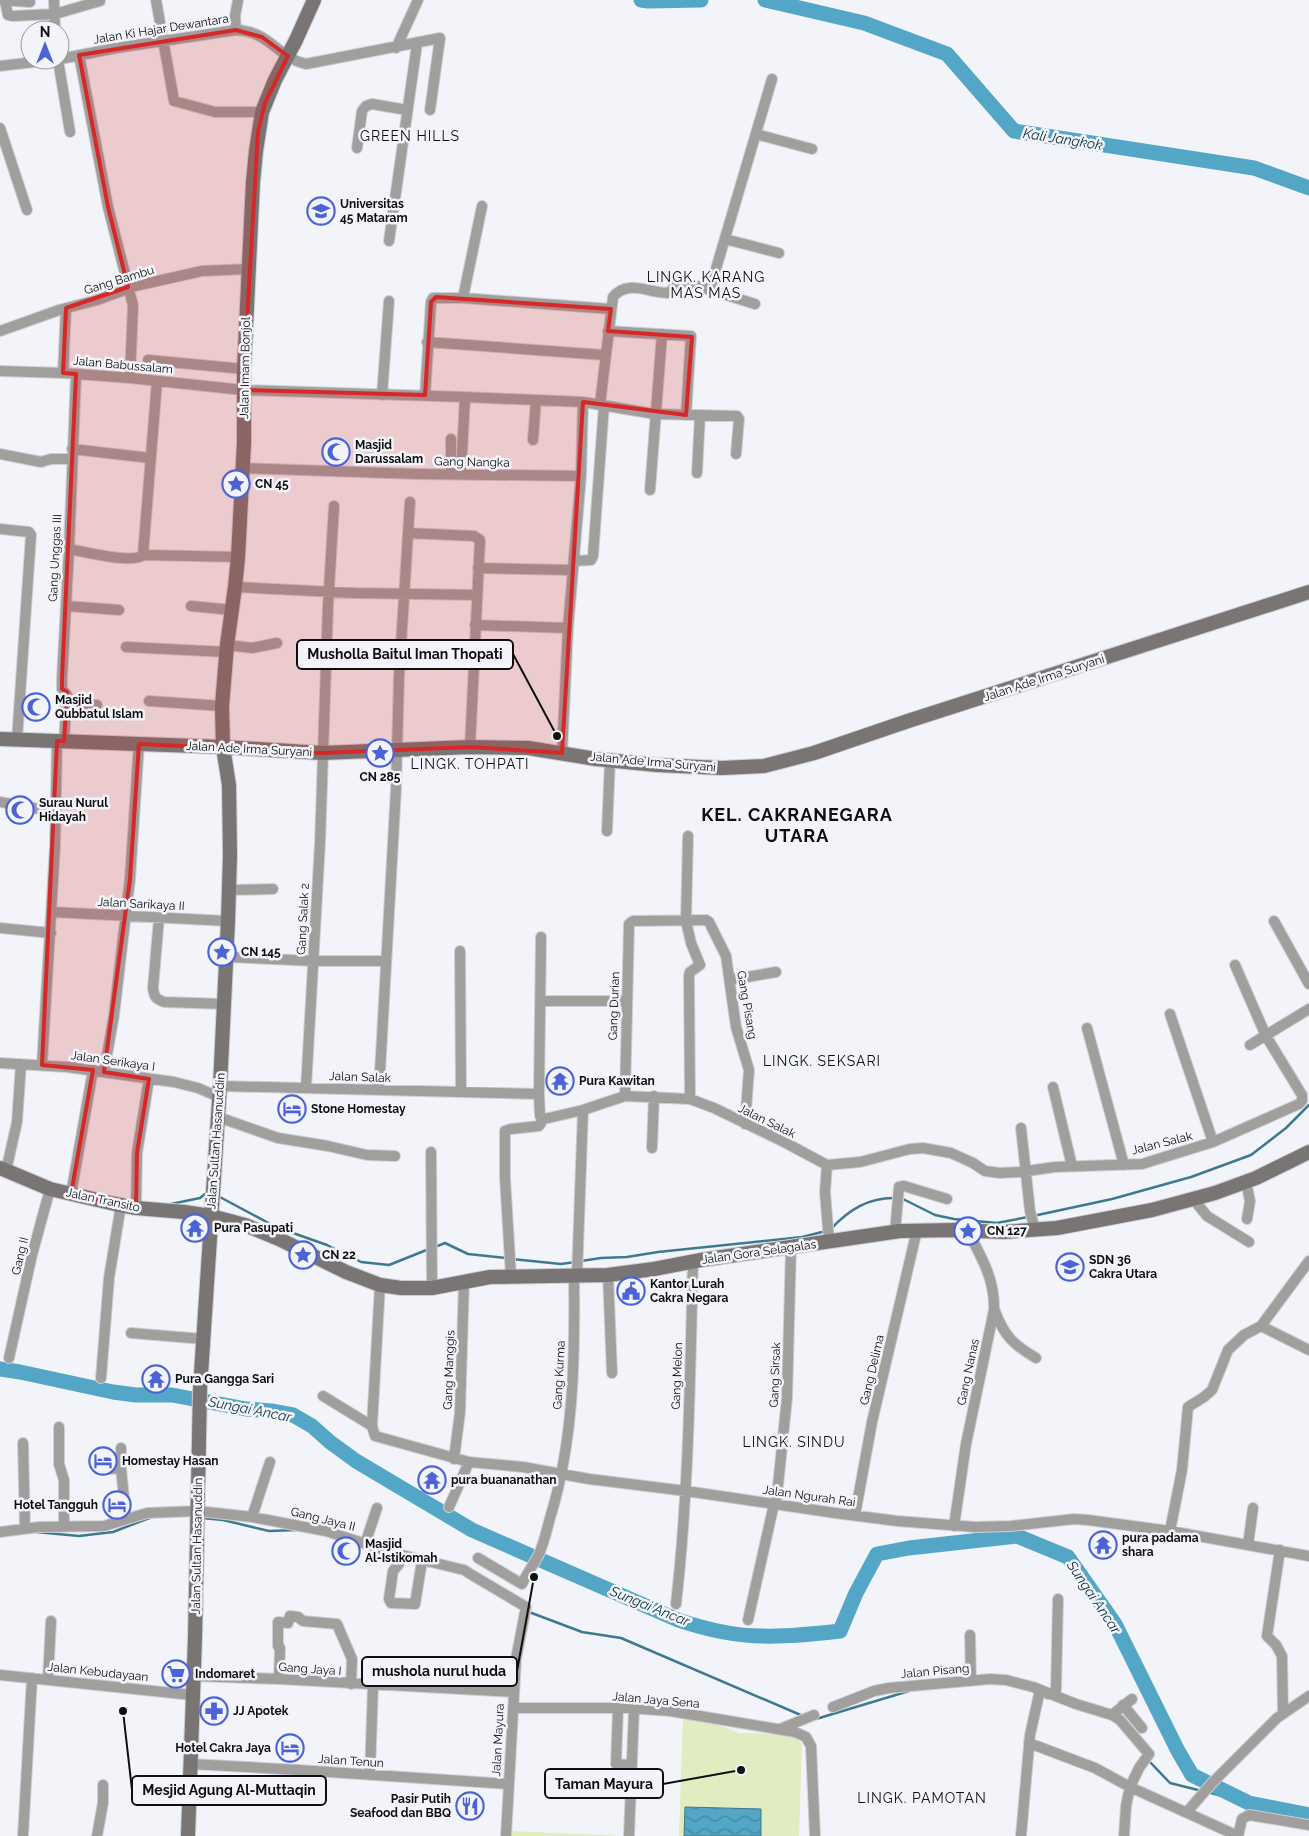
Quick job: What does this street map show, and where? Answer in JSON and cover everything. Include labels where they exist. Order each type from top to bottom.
[{"type":"street","points":[[54,0],[55,20]]},
{"type":"street","points":[[30,2],[3,1],[10,16],[55,14],[102,0]]},
{"type":"street","points":[[156,0],[174,101],[215,112],[262,112]]},
{"type":"street","points":[[236,30],[235,16],[238,0]]},
{"type":"street","name":"Jalan Imam Bonjol","points":[[223,747],[222,706],[226,649],[236,586],[238,558],[248,269],[256,151],[262,112],[275,80],[314,0]]},
{"type":"street","points":[[396,48],[418,0]]},
{"type":"street","name":"Jalan Ki Hajar Dewantara","points":[[70,57],[163,41],[246,30],[262,37],[297,62],[310,64],[440,38],[430,110]]},
{"type":"street","points":[[389,241],[417,44]]},
{"type":"street","points":[[79,55],[108,207],[134,313],[130,378]]},
{"type":"street","points":[[0,66],[20,64]]},
{"type":"street","points":[[61,70],[70,132]]},
{"type":"street","points":[[710,289],[772,79]]},
{"type":"street","points":[[357,148],[362,111],[366,106],[372,104],[407,110]]},
{"type":"street","points":[[0,128],[27,210]]},
{"type":"street","points":[[756,134],[812,149]]},
{"type":"street","points":[[463,298],[482,206]]},
{"type":"street","points":[[725,239],[779,253]]},
{"type":"street","name":"Gang Bambu","points":[[0,331],[66,308],[97,300],[128,287],[219,269],[248,269]]},
{"type":"street","points":[[478,568],[573,565],[591,560],[593,556],[604,355],[613,297],[616,293],[633,287],[668,293],[676,283],[681,281],[755,304]]},
{"type":"street","points":[[425,395],[431,300],[436,297],[611,310]]},
{"type":"street","points":[[382,395],[389,301]]},
{"type":"street","points":[[64,373],[66,308]]},
{"type":"street","points":[[608,331],[689,336],[692,338],[686,415]]},
{"type":"street","points":[[650,490],[662,334]]},
{"type":"street","points":[[427,342],[604,355]]},
{"type":"street","points":[[148,360],[244,369]]},
{"type":"street","name":"Jalan Babussalam","points":[[1,369],[130,378],[243,390],[583,402],[655,414],[738,417],[736,454]]},
{"type":"street","name":"Gang Unggas III","points":[[42,1065],[60,741],[67,695],[62,689],[62,678],[76,374]]},
{"type":"street","points":[[143,555],[157,381]]},
{"type":"street","points":[[456,473],[465,397]]},
{"type":"street","points":[[533,440],[536,400]]},
{"type":"street","points":[[562,753],[568,628],[581,476],[583,402]]},
{"type":"street","points":[[697,473],[700,415]]},
{"type":"street","points":[[451,439],[456,473]]},
{"type":"street","points":[[0,454],[41,462],[72,454],[150,458]]},
{"type":"street","name":"Gang Nangka","points":[[242,468],[581,476]]},
{"type":"street","points":[[379,1090],[397,751],[398,687],[410,502]]},
{"type":"street","name":"Gang Salak 2","points":[[306,1088],[314,961],[334,506]]},
{"type":"street","points":[[0,529],[28,532],[31,535],[17,740]]},
{"type":"street","points":[[408,533],[477,537],[480,542],[470,747]]},
{"type":"street","points":[[69,549],[119,558],[140,558],[143,555],[238,558]]},
{"type":"street","points":[[236,586],[404,595],[477,595]]},
{"type":"street","name":"Jalan Ade Irma Suryani","points":[[0,739],[322,752],[397,751],[470,747],[528,748],[657,765],[706,768],[744,767],[781,762],[829,748],[1309,592]]},
{"type":"street","points":[[66,606],[119,610]]},
{"type":"street","points":[[191,606],[232,610]]},
{"type":"street","points":[[475,625],[568,628]]},
{"type":"street","points":[[126,647],[226,649],[252,648],[277,643]]},
{"type":"street","points":[[149,701],[222,706]]},
{"type":"street","points":[[66,705],[97,705]]},
{"type":"street","points":[[104,1072],[114,1015],[132,860],[139,744]]},
{"type":"street","name":"Jalan Sultan Hasanuddin","points":[[188,1836],[200,1389],[220,1092],[229,890],[229,785],[223,747]]},
{"type":"street","points":[[607,831],[610,760]]},
{"type":"street","points":[[0,802],[56,812]]},
{"type":"street","points":[[688,836],[686,920],[691,943],[700,965],[690,972],[689,976],[690,1099]]},
{"type":"street","points":[[229,890],[273,889]]},
{"type":"street","name":"Jalan Sarikaya II","points":[[52,912],[228,921]]},
{"type":"street","points":[[159,918],[153,988],[156,999],[164,1002],[224,1004]]},
{"type":"street","name":"Gang Durian","points":[[625,1096],[628,926],[630,922],[636,921],[686,920]]},
{"type":"street","name":"Gang Pisang","points":[[686,920],[706,920],[710,924],[726,956],[736,1027],[749,1070],[745,1124]]},
{"type":"street","points":[[1274,921],[1309,984]]},
{"type":"street","points":[[0,928],[50,933]]},
{"type":"street","points":[[541,937],[539,1094],[540,1116],[542,1118]]},
{"type":"street","points":[[460,952],[461,1092]]},
{"type":"street","points":[[226,957],[314,961],[385,961]]},
{"type":"street","points":[[1235,965],[1266,1036]]},
{"type":"street","points":[[730,980],[776,972]]},
{"type":"street","points":[[541,1001],[627,1001]]},
{"type":"street","points":[[1250,1045],[1309,1009]]},
{"type":"street","points":[[1170,1014],[1213,1142]]},
{"type":"street","points":[[1087,1028],[1124,1165]]},
{"type":"street","name":"Jalan Salak","points":[[511,1271],[505,1178],[505,1131],[539,1126],[542,1118],[583,1110],[625,1096],[654,1096],[690,1099],[784,1142],[827,1165],[860,1162],[910,1149],[923,1148],[959,1156],[991,1173],[1026,1172],[1072,1166],[1142,1164],[1213,1142],[1267,1119],[1302,1101],[1302,1094],[1266,1036]]},
{"type":"street","name":"Jalan Serikaya I","points":[[0,1063],[93,1070],[184,1084],[220,1092]]},
{"type":"street","points":[[5,1167],[17,1122],[21,1064]]},
{"type":"street","points":[[72,1190],[93,1070]]},
{"type":"street","points":[[137,1204],[137,1154],[149,1079]]},
{"type":"street","points":[[1053,1087],[1072,1166]]},
{"type":"street","name":"Jalan Salak","points":[[220,1092],[306,1088],[539,1094]]},
{"type":"street","points":[[652,1148],[654,1096]]},
{"type":"street","name":"Gang Kurma","points":[[478,1558],[522,1584],[531,1565],[539,1554],[555,1504],[566,1447],[570,1407],[583,1110]]},
{"type":"street","points":[[218,1118],[278,1138],[367,1154],[395,1156]]},
{"type":"street","points":[[1021,1128],[1032,1221]]},
{"type":"street","points":[[431,1152],[432,1288]]},
{"type":"street","name":"Jalan Gora Selagalas","points":[[211,1216],[254,1228],[380,1286],[432,1288],[511,1271],[608,1275],[654,1269],[693,1261],[791,1247],[828,1233],[917,1230],[989,1232],[1032,1221],[1074,1225],[1194,1200],[1246,1182],[1309,1152]]},
{"type":"street","points":[[827,1165],[825,1192],[828,1233]]},
{"type":"street","name":"Jalan Transito","points":[[5,1167],[50,1189],[72,1190],[121,1205],[137,1204],[211,1216]]},
{"type":"street","points":[[1246,1182],[1250,1201],[1247,1219]]},
{"type":"street","points":[[895,1232],[899,1187],[904,1186],[947,1199]]},
{"type":"street","name":"Gang II","points":[[9,1358],[32,1255],[50,1189]]},
{"type":"street","points":[[1194,1200],[1207,1216],[1249,1242]]},
{"type":"street","points":[[102,1378],[109,1278],[121,1205]]},
{"type":"street","name":"Gang Delima","points":[[855,1515],[872,1422],[917,1230]]},
{"type":"street","name":"Gang Nanas","points":[[954,1526],[966,1444],[994,1310],[994,1290],[987,1269],[967,1230]]},
{"type":"street","name":"Gang Sirsak","points":[[748,1620],[775,1504],[787,1398],[791,1247]]},
{"type":"street","name":"Gang Melon","points":[[676,1604],[686,1491],[693,1261]]},
{"type":"street","points":[[1170,1531],[1182,1470],[1188,1408],[1212,1390],[1225,1356],[1232,1345],[1244,1335],[1261,1326],[1309,1261]]},
{"type":"street","points":[[608,1275],[612,1373]]},
{"type":"street","name":"Gang Manggis","points":[[454,1458],[460,1412],[464,1281]]},
{"type":"street","points":[[372,1426],[380,1286]]},
{"type":"street","points":[[994,1310],[1010,1339],[1017,1346],[1036,1358]]},
{"type":"street","points":[[1261,1326],[1309,1350]]},
{"type":"street","points":[[131,1333],[203,1339]]},
{"type":"street","name":"Jalan Ngurah Rai","points":[[323,1396],[372,1426],[375,1436],[469,1462],[503,1464],[589,1479],[897,1521],[954,1526],[1011,1526],[1074,1519],[1170,1531],[1309,1556]]},
{"type":"street","points":[[59,1427],[59,1464],[64,1480],[64,1526]]},
{"type":"street","points":[[24,1443],[25,1528]]},
{"type":"street","points":[[122,1448],[121,1468],[126,1519]]},
{"type":"street","points":[[252,1517],[270,1462]]},
{"type":"street","points":[[449,1507],[469,1462]]},
{"type":"street","points":[[105,1469],[121,1468]]},
{"type":"street","points":[[365,1544],[377,1508]]},
{"type":"street","points":[[1248,1544],[1253,1508]]},
{"type":"street","name":"Gang Jaya II","points":[[0,1532],[25,1528],[104,1526],[147,1513],[198,1518],[252,1517],[336,1533],[400,1558],[422,1564],[464,1570],[524,1609]]},
{"type":"street","points":[[1280,1550],[1267,1636],[1276,1645],[1282,1656],[1283,1713]]},
{"type":"street","points":[[400,1558],[393,1571],[389,1599],[391,1603],[414,1604],[422,1564]]},
{"type":"street","points":[[1021,1836],[1031,1723],[1042,1694],[1053,1693],[1056,1690],[1058,1598]]},
{"type":"street","name":"Jalan Mayura","points":[[506,1836],[514,1692],[524,1609]]},
{"type":"street","points":[[279,1679],[280,1648],[278,1646],[278,1622],[288,1622],[290,1616],[298,1617],[304,1621],[337,1624],[352,1659],[351,1684]]},
{"type":"street","points":[[48,1679],[51,1621]]},
{"type":"street","points":[[970,1635],[971,1681]]},
{"type":"street","name":"Jalan Kebudayaan","points":[[0,1675],[192,1695]]},
{"type":"street","name":"Gang Jaya I","points":[[193,1676],[514,1692]]},
{"type":"street","points":[[23,1836],[32,1678]]},
{"type":"street","name":"Jalan Pisang","points":[[833,1707],[874,1691],[889,1688],[990,1679],[1006,1680],[1042,1694],[1112,1714]]},
{"type":"street","points":[[370,1776],[373,1686]]},
{"type":"street","points":[[1187,1812],[1212,1783],[1283,1713],[1309,1696]]},
{"type":"street","points":[[1124,1836],[1126,1806],[1130,1787],[1148,1752],[1132,1732],[1112,1714],[1127,1702],[1142,1728]]},
{"type":"street","name":"Jalan Jaya Sena","points":[[513,1708],[618,1708],[670,1711],[780,1729],[806,1736],[811,1746],[815,1836]]},
{"type":"street","points":[[618,1708],[616,1764],[631,1765]]},
{"type":"street","points":[[630,1836],[634,1709]]},
{"type":"street","points":[[780,1729],[814,1714]]},
{"type":"street","points":[[1029,1743],[1095,1768],[1130,1787],[1238,1836],[1242,1819],[1249,1815],[1309,1825]]},
{"type":"street","name":"Jalan Tenun","points":[[191,1764],[508,1784]]},
{"type":"street","points":[[98,1836],[103,1803],[103,1785]]},
{"type":"highlighted area","points":[[236,30],[262,37],[288,56],[265,103],[258,132],[243,390],[425,395],[431,302],[436,297],[611,309],[608,331],[692,337],[686,415],[583,402],[562,753],[470,747],[322,753],[139,744],[130,879],[104,1072],[149,1079],[137,1153],[136,1208],[71,1194],[93,1070],[42,1065],[57,741],[64,741],[67,692],[62,689],[62,678],[76,374],[63,373],[66,308],[128,287],[108,207],[79,55]]},
{"type":"green space","points":[[683,1716],[700,1718],[739,1733],[792,1734],[802,1744],[799,1836],[679,1836]]},
{"type":"green space","points":[[511,1831],[624,1836],[511,1836]]},
{"type":"water","points":[[685,1807],[761,1809],[761,1836],[684,1836]]},
{"type":"waterway","name":"Kali Jangkok","points":[[641,0],[701,0]]},
{"type":"waterway","name":"Kali Jangkok","points":[[765,0],[864,23],[947,54],[1014,131],[1254,168],[1309,188]]},
{"type":"waterway","points":[[1033,1216],[1112,1199],[1191,1177],[1251,1155],[1286,1128],[1309,1105]]},
{"type":"waterway","points":[[171,1204],[200,1198],[208,1194]]},
{"type":"waterway","points":[[218,1196],[276,1227],[327,1245],[361,1262],[389,1265],[429,1249]]},
{"type":"waterway","points":[[831,1229],[845,1216],[868,1202],[896,1198]]},
{"type":"waterway","points":[[901,1198],[935,1215],[954,1219],[997,1223],[1028,1217]]},
{"type":"waterway","points":[[581,1261],[802,1237],[826,1231]]},
{"type":"waterway","points":[[435,1247],[445,1243],[468,1254],[506,1258]]},
{"type":"waterway","points":[[512,1259],[561,1264],[576,1262]]},
{"type":"waterway","name":"Sungai Ancar","points":[[0,1369],[113,1392],[136,1395],[172,1395],[246,1409],[293,1415],[312,1426],[356,1461],[472,1530],[678,1620],[730,1633],[751,1636],[782,1636],[840,1631],[856,1593],[877,1554],[909,1548],[1017,1536],[1068,1557],[1115,1624],[1178,1751],[1192,1775],[1249,1803],[1309,1815]]},
{"type":"waterway","points":[[36,1532],[79,1536],[113,1532],[152,1517]]},
{"type":"waterway","points":[[202,1518],[223,1520],[269,1531],[298,1530]]},
{"type":"waterway","points":[[529,1612],[582,1632],[621,1638],[803,1716]]},
{"type":"waterway","points":[[816,1719],[909,1691]]},
{"type":"waterway","points":[[1148,1760],[1170,1783],[1202,1791]]},
{"type":"waterway","points":[[1207,1792],[1249,1803]]},
{"type":"place","name":"Universitas 45 Mataram","points":[[321,211]]},
{"type":"place","name":"Masjid Darussalam","points":[[336,452]]},
{"type":"place","name":"CN 45","points":[[236,484]]},
{"type":"place","name":"Masjid Qubbatul Islam","points":[[36,707]]},
{"type":"place","name":"Musholla Baitul Iman Thopati","points":[[557,736]]},
{"type":"place","name":"CN 285","points":[[380,753]]},
{"type":"place","name":"Surau Nurul Hidayah","points":[[20,810]]},
{"type":"place","name":"CN 145","points":[[222,952]]},
{"type":"place","name":"Pura Kawitan","points":[[560,1081]]},
{"type":"place","name":"Stone Homestay","points":[[292,1109]]},
{"type":"place","name":"Pura Pasupati","points":[[195,1228]]},
{"type":"place","name":"CN 127","points":[[968,1231]]},
{"type":"place","name":"CN 22","points":[[303,1255]]},
{"type":"place","name":"SDN 36 Cakra Utara","points":[[1070,1267]]},
{"type":"place","name":"Kantor Lurah Cakra Negara","points":[[631,1291]]},
{"type":"place","name":"Pura Gangga Sari","points":[[156,1379]]},
{"type":"place","name":"Homestay Hasan","points":[[103,1461]]},
{"type":"place","name":"pura buananathan","points":[[432,1480]]},
{"type":"place","name":"Hotel Tangguh","points":[[117,1505]]},
{"type":"place","name":"pura padama shara","points":[[1103,1545]]},
{"type":"place","name":"Masjid Al-Istikomah","points":[[346,1551]]},
{"type":"place","name":"mushola nurul huda","points":[[534,1577]]},
{"type":"place","name":"Indomaret","points":[[176,1674]]},
{"type":"place","name":"Mesjid Agung Al-Muttaqin","points":[[123,1711]]},
{"type":"place","name":"JJ Apotek","points":[[214,1711]]},
{"type":"place","name":"Hotel Cakra Jaya","points":[[290,1748]]},
{"type":"place","name":"Taman Mayura","points":[[741,1770]]},
{"type":"place","name":"Pasir Putih Seafood dan BBQ","points":[[470,1806]]},
{"type":"district","name":"GREEN HILLS","points":[[410,136]]},
{"type":"district","name":"LINGK. KARANG MAS MAS","points":[[706,286]]},
{"type":"district","name":"LINGK. TOHPATI","points":[[470,764]]},
{"type":"district","name":"KEL. CAKRANEGARA UTARA","points":[[797,824]]},
{"type":"district","name":"LINGK. SEKSARI","points":[[822,1061]]},
{"type":"district","name":"LINGK. SINDU","points":[[794,1442]]},
{"type":"district","name":"LINGK. PAMOTAN","points":[[922,1798]]}]
